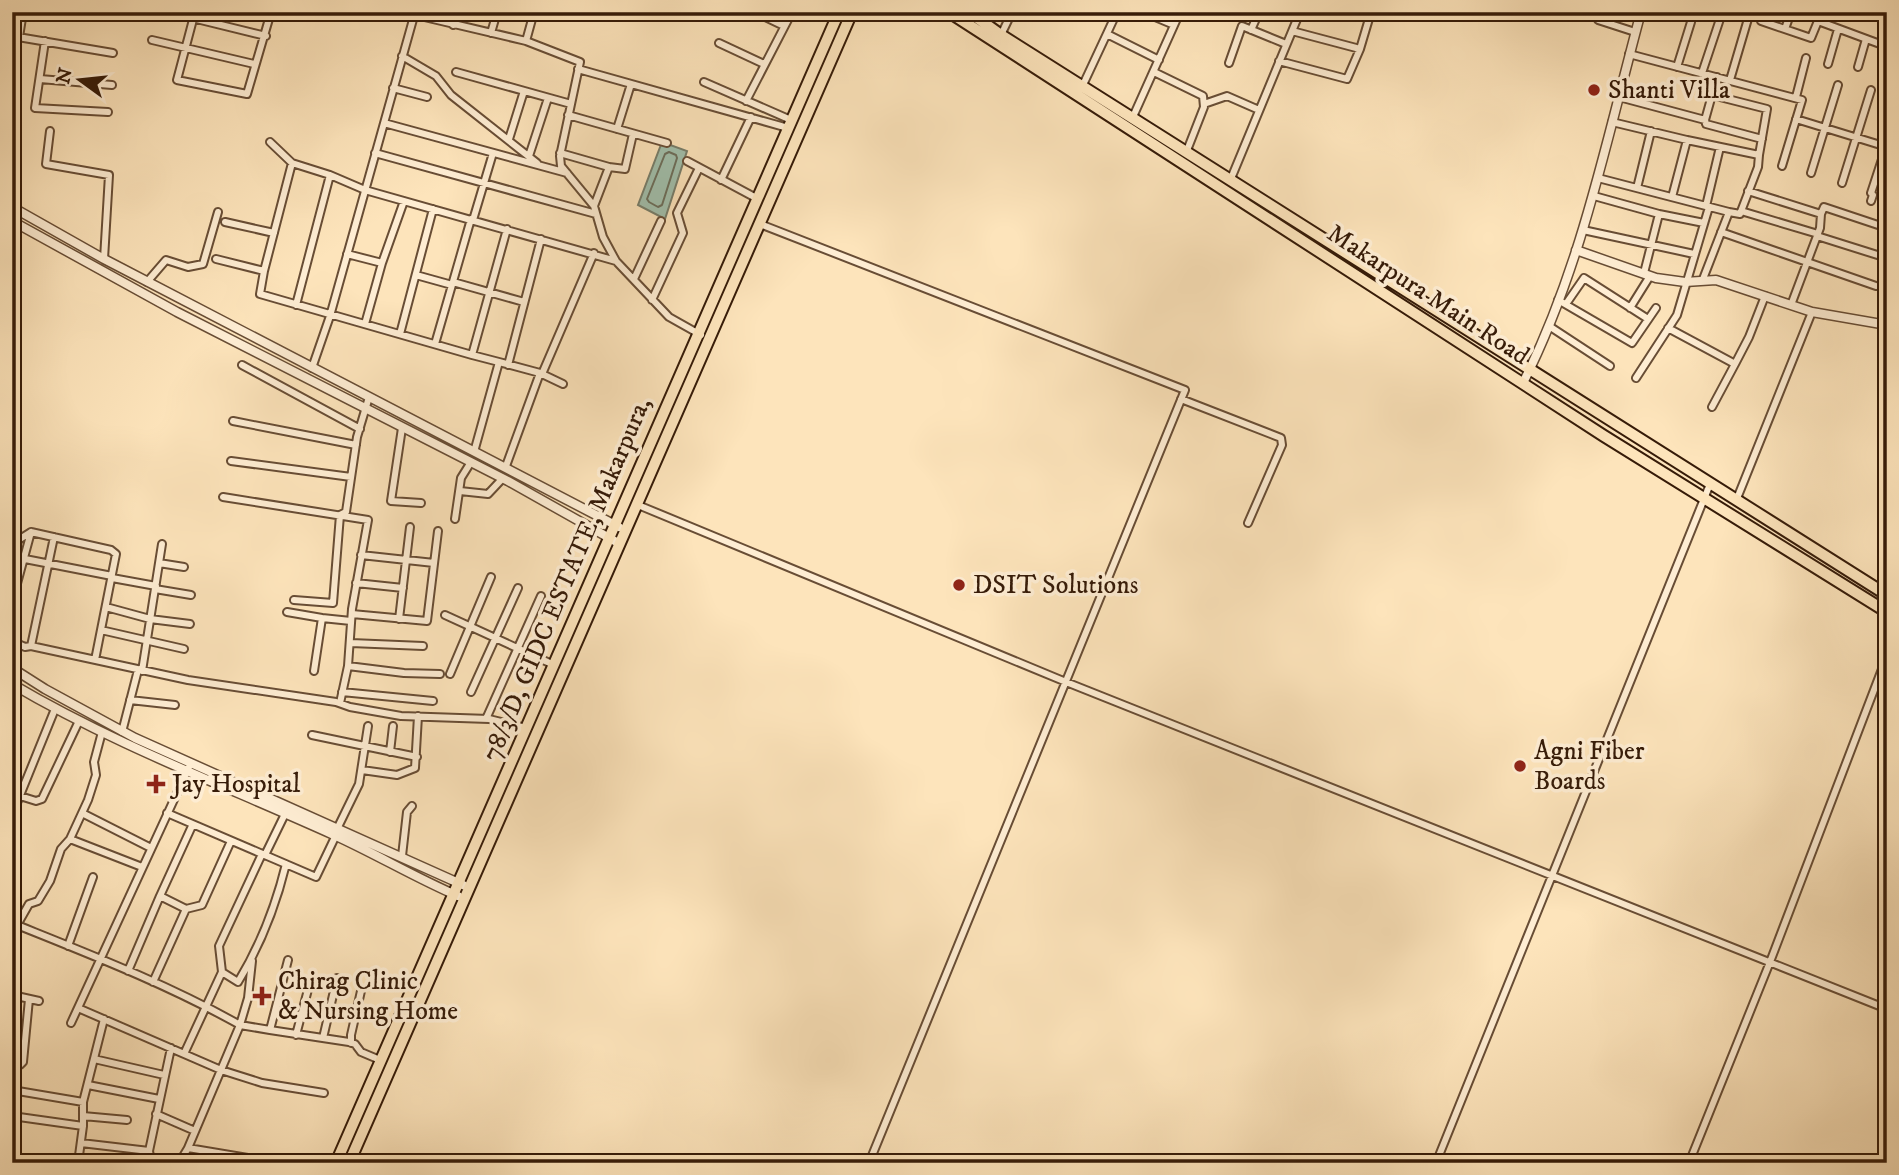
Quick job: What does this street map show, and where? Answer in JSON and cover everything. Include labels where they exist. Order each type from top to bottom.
[{"type":"main road","name":"78/3/D, GIDC ESTATE, Makarpura,","points":[[349,1163],[526,728],[839,12]]},
{"type":"main road","name":"78/3/D, GIDC ESTATE, Makarpura,","points":[[336,1163],[380,1060],[461,891],[638,505],[852,12]]},
{"type":"main road","name":"Makarpura Main Road","points":[[949,12],[1704,499],[1887,612]]},
{"type":"main road","name":"Makarpura Main Road","points":[[969,12],[1230,181],[1887,595]]},
{"type":"main road","points":[[1813,566],[1819,554]]},
{"type":"street","points":[[23,12],[15,36],[113,53]]},
{"type":"street","points":[[100,12],[109,14]]},
{"type":"street","points":[[168,12],[194,15],[266,36]]},
{"type":"street","points":[[194,15],[177,80],[247,94],[271,12]]},
{"type":"street","points":[[403,12],[526,41],[580,62],[560,160],[594,206],[603,237],[616,261],[669,317],[710,340]]},
{"type":"street","points":[[453,25],[457,12]]},
{"type":"street","points":[[491,33],[496,12]]},
{"type":"street","points":[[526,41],[534,12]]},
{"type":"street","points":[[755,12],[784,26]]},
{"type":"street","points":[[746,101],[792,12]]},
{"type":"street","points":[[1001,35],[1012,12]]},
{"type":"street","points":[[1082,87],[1117,12]]},
{"type":"street","points":[[1143,12],[1174,25]]},
{"type":"street","points":[[1132,118],[1180,12]]},
{"type":"street","points":[[1251,30],[1259,12]]},
{"type":"street","points":[[1230,181],[1298,16],[1280,12]]},
{"type":"street","points":[[1279,61],[1347,79],[1370,15],[1351,12]]},
{"type":"street","points":[[1597,12],[1598,20],[1635,32]]},
{"type":"street","points":[[1523,383],[1562,302],[1594,195],[1641,12]]},
{"type":"street","points":[[1730,80],[1749,12]]},
{"type":"street","points":[[1764,12],[1761,21],[1811,38],[1821,12]]},
{"type":"street","points":[[1785,29],[1791,12]]},
{"type":"street","points":[[1885,12],[1884,24],[1887,25]]},
{"type":"street","points":[[312,368],[416,15]]},
{"type":"street","points":[[1702,73],[1720,19]]},
{"type":"street","points":[[1818,21],[1880,44]]},
{"type":"street","points":[[1676,67],[1692,22]]},
{"type":"street","points":[[1229,63],[1242,26],[1286,44]]},
{"type":"street","points":[[1828,64],[1838,29]]},
{"type":"street","points":[[1292,31],[1360,49]]},
{"type":"street","points":[[1107,34],[1159,60]]},
{"type":"street","points":[[1858,67],[1866,39]]},
{"type":"street","points":[[152,40],[254,64]]},
{"type":"street","points":[[45,41],[35,108],[108,112]]},
{"type":"street","points":[[719,43],[764,64]]},
{"type":"street","points":[[1629,54],[1801,100],[1782,166]]},
{"type":"street","points":[[402,56],[436,76],[451,95],[541,166]]},
{"type":"street","points":[[1796,97],[1806,58]]},
{"type":"street","points":[[579,69],[751,117],[790,124]]},
{"type":"street","points":[[456,72],[571,104]]},
{"type":"street","points":[[1154,72],[1203,96],[1204,104],[1186,153]]},
{"type":"street","points":[[1705,120],[1717,77]]},
{"type":"street","points":[[40,79],[112,85]]},
{"type":"street","points":[[704,82],[790,124]]},
{"type":"street","points":[[617,129],[631,84]]},
{"type":"street","points":[[1811,173],[1838,85]]},
{"type":"street","points":[[393,88],[427,97]]},
{"type":"street","points":[[1842,183],[1871,89]]},
{"type":"street","points":[[509,139],[524,91]]},
{"type":"street","points":[[1598,178],[1740,214],[1758,167],[1767,109],[1712,95]]},
{"type":"street","points":[[1204,104],[1227,96],[1259,110]]},
{"type":"street","points":[[1619,97],[1705,120],[1706,124],[1762,139]]},
{"type":"street","points":[[529,156],[548,98]]},
{"type":"street","points":[[568,115],[667,143]]},
{"type":"street","points":[[721,180],[751,117]]},
{"type":"street","points":[[1796,120],[1887,147],[1871,193],[1871,201]]},
{"type":"street","points":[[1612,122],[1759,155]]},
{"type":"street","points":[[384,123],[567,173]]},
{"type":"street","points":[[50,131],[46,164],[109,175],[104,259]]},
{"type":"street","points":[[1637,188],[1651,131]]},
{"type":"street","points":[[560,152],[609,167],[625,169],[633,134]]},
{"type":"street","points":[[1672,197],[1687,140]]},
{"type":"street","points":[[270,142],[292,163],[365,190],[616,261]]},
{"type":"street","points":[[1636,378],[1677,315],[1704,223],[1720,147]]},
{"type":"street","points":[[375,153],[596,214]]},
{"type":"street","points":[[435,344],[493,153]]},
{"type":"street","points":[[687,161],[758,199]]},
{"type":"street","points":[[292,163],[260,294],[541,374],[563,384]]},
{"type":"street","points":[[594,206],[609,167]]},
{"type":"street","points":[[652,300],[683,233],[677,213],[699,168]]},
{"type":"street","points":[[296,304],[330,175]]},
{"type":"street","points":[[1748,191],[1821,214]]},
{"type":"street","points":[[1594,195],[1660,214],[1704,223]]},
{"type":"street","points":[[365,324],[382,262],[404,201]]},
{"type":"street","points":[[12,207],[147,282],[626,530]]},
{"type":"street","points":[[1791,305],[1817,235],[1824,207],[1887,228]]},
{"type":"street","points":[[400,334],[433,209]]},
{"type":"street","points":[[1741,211],[1887,258]]},
{"type":"street","points":[[147,282],[166,260],[195,268],[203,264],[218,212]]},
{"type":"street","points":[[1703,279],[1729,212]]},
{"type":"street","points":[[1630,308],[1647,274],[1660,214]]},
{"type":"street","points":[[12,221],[177,312],[503,478],[620,544]]},
{"type":"street","points":[[225,222],[274,233]]},
{"type":"street","points":[[634,279],[661,222]]},
{"type":"street","points":[[760,224],[1185,390],[869,1163]]},
{"type":"street","points":[[472,355],[507,229]]},
{"type":"street","points":[[1583,230],[1694,254]]},
{"type":"street","points":[[1721,232],[1876,286]]},
{"type":"street","points":[[508,365],[541,239]]},
{"type":"street","points":[[1576,250],[1647,274],[1685,282],[1716,280],[1812,312],[1887,325]]},
{"type":"street","points":[[506,466],[541,374],[594,253]]},
{"type":"street","points":[[347,254],[382,262]]},
{"type":"street","points":[[216,259],[264,271]]},
{"type":"street","points":[[416,275],[524,302]]},
{"type":"street","points":[[1562,302],[1584,278],[1648,319]]},
{"type":"street","points":[[1712,407],[1749,337],[1765,296]]},
{"type":"street","points":[[1562,302],[1632,343],[1656,308]]},
{"type":"street","points":[[1736,501],[1812,312]]},
{"type":"street","points":[[1549,326],[1610,366]]},
{"type":"street","points":[[1668,328],[1735,364]]},
{"type":"street","points":[[474,452],[499,362]]},
{"type":"street","points":[[242,365],[360,429]]},
{"type":"street","points":[[340,515],[346,512],[356,445],[369,397]]},
{"type":"street","points":[[1181,399],[1281,438],[1282,445],[1248,523]]},
{"type":"street","points":[[233,421],[356,445]]},
{"type":"street","points":[[402,428],[391,501],[421,503]]},
{"type":"street","points":[[231,461],[351,477]]},
{"type":"street","points":[[455,519],[463,475],[471,462]]},
{"type":"street","points":[[460,491],[488,494],[503,478]]},
{"type":"street","points":[[1436,1163],[1710,485]]},
{"type":"street","points":[[223,497],[368,520],[356,583],[348,666],[340,703]]},
{"type":"street","points":[[638,505],[1066,682],[1887,1009]]},
{"type":"street","points":[[294,600],[333,603],[340,515]]},
{"type":"street","points":[[399,619],[410,527]]},
{"type":"street","points":[[287,612],[322,618],[427,621],[438,531]]},
{"type":"street","points":[[12,602],[31,532]]},
{"type":"street","points":[[12,544],[31,532],[114,551],[116,554],[112,577],[95,660]]},
{"type":"street","points":[[31,646],[54,537]]},
{"type":"street","points":[[122,732],[147,641],[162,544]]},
{"type":"street","points":[[361,555],[434,562]]},
{"type":"street","points":[[25,559],[191,595]]},
{"type":"street","points":[[159,563],[184,568]]},
{"type":"street","points":[[450,674],[491,577]]},
{"type":"street","points":[[356,583],[403,588]]},
{"type":"street","points":[[471,692],[518,588]]},
{"type":"street","points":[[486,719],[541,596]]},
{"type":"street","points":[[106,607],[150,619],[190,624]]},
{"type":"street","points":[[445,615],[554,665]]},
{"type":"street","points":[[314,671],[322,618]]},
{"type":"street","points":[[101,630],[184,649]]},
{"type":"street","points":[[12,641],[25,647],[31,646],[140,671],[340,703],[389,714],[486,719],[526,728]]},
{"type":"street","points":[[351,643],[422,646]]},
{"type":"street","points":[[1689,1163],[1770,962],[1887,656]]},
{"type":"street","points":[[348,666],[440,674]]},
{"type":"street","points":[[12,668],[188,768],[285,814],[338,830],[461,891]]},
{"type":"street","points":[[12,684],[102,732],[402,856],[461,891]]},
{"type":"street","points":[[342,692],[433,701]]},
{"type":"street","points":[[130,701],[175,705]]},
{"type":"street","points":[[13,812],[55,709]]},
{"type":"street","points":[[362,770],[400,775],[415,768],[418,716]]},
{"type":"street","points":[[20,796],[36,801],[42,799],[79,721]]},
{"type":"street","points":[[167,813],[316,877],[359,784],[369,726]]},
{"type":"street","points":[[390,752],[393,726]]},
{"type":"street","points":[[12,934],[14,924],[29,904],[38,901],[50,881],[61,849],[82,813],[96,775],[94,762],[102,732]]},
{"type":"street","points":[[312,735],[417,757]]},
{"type":"street","points":[[71,1023],[188,768]]},
{"type":"street","points":[[402,856],[407,812],[412,806]]},
{"type":"street","points":[[82,813],[151,848]]},
{"type":"street","points":[[184,1054],[222,972],[219,946],[285,814]]},
{"type":"street","points":[[128,971],[192,826]]},
{"type":"street","points":[[69,839],[142,867]]},
{"type":"street","points":[[160,897],[186,909],[202,905],[231,841]]},
{"type":"street","points":[[222,972],[238,982],[274,907],[286,864]]},
{"type":"street","points":[[68,946],[93,877]]},
{"type":"street","points":[[153,982],[186,909]]},
{"type":"street","points":[[14,924],[153,982],[240,1025],[351,1043],[361,1052],[380,1060]]},
{"type":"street","points":[[179,1163],[188,1148],[240,1025],[248,998],[253,953]]},
{"type":"street","points":[[270,1030],[288,960]]},
{"type":"street","points":[[323,1038],[337,978]]},
{"type":"street","points":[[296,1035],[310,982]]},
{"type":"street","points":[[351,1043],[361,991]]},
{"type":"street","points":[[12,995],[39,1001]]},
{"type":"street","points":[[12,1063],[20,1065],[23,1062],[29,999]]},
{"type":"street","points":[[78,1008],[220,1070],[262,1083],[324,1093]]},
{"type":"street","points":[[78,1163],[83,1102],[104,1019]]},
{"type":"street","points":[[149,1163],[156,1114],[171,1048]]},
{"type":"street","points":[[94,1059],[164,1075]]},
{"type":"street","points":[[88,1085],[159,1099]]},
{"type":"street","points":[[12,1090],[83,1102]]},
{"type":"street","points":[[156,1114],[195,1131]]},
{"type":"street","points":[[12,1116],[83,1125]]},
{"type":"street","points":[[83,1116],[127,1120]]},
{"type":"street","points":[[81,1143],[149,1151]]},
{"type":"street","points":[[188,1148],[278,1163]]},
{"type":"street","points":[[212,1163],[214,1152]]},
{"type":"water","points":[[662,142],[687,151],[665,219],[638,205]]},
{"type":"place","name":"Shanti Villa","points":[[1594,90]]},
{"type":"place","name":"DSIT Solutions","points":[[959,585]]},
{"type":"place","name":"Agni Fiber Boards","points":[[1520,766]]},
{"type":"place","name":"Jay Hospital","points":[[156,784]]},
{"type":"place","name":"Chirag Clinic & Nursing Home","points":[[262,996]]}]
